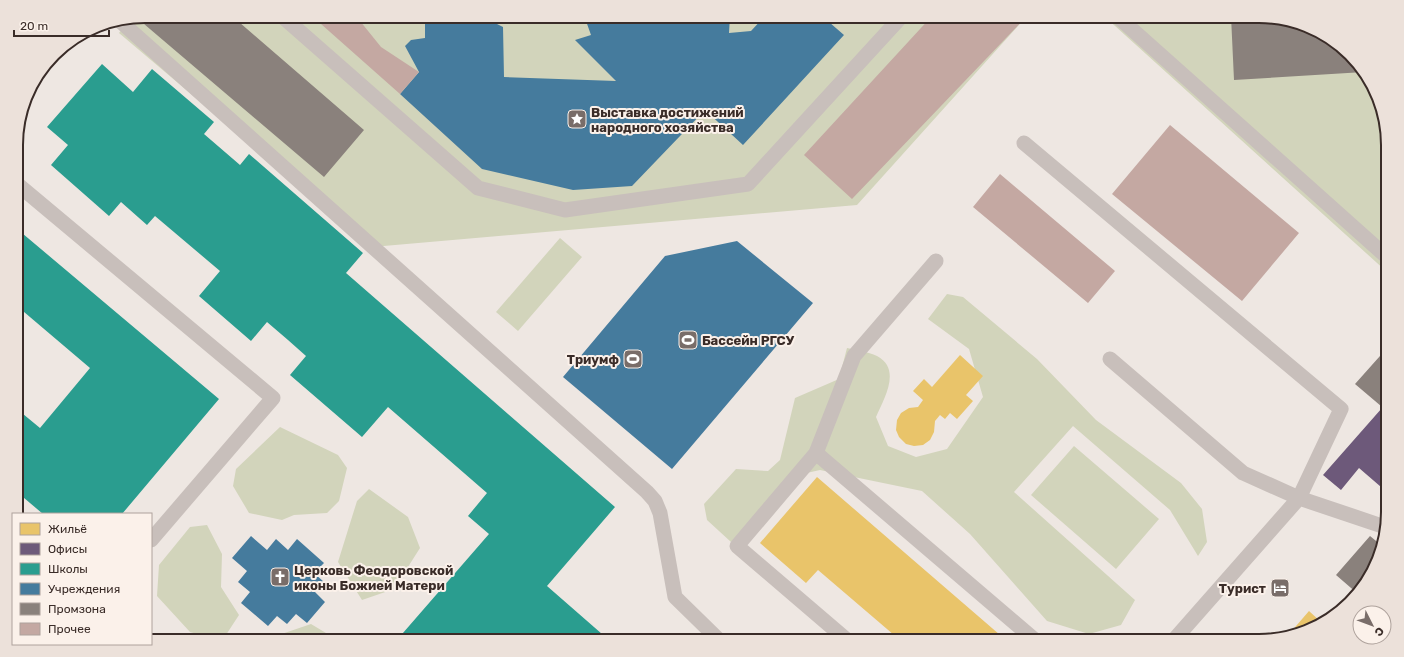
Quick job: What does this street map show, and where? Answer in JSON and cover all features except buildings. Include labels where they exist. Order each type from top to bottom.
[{"type":"lane","points":[[290,23],[478,188],[565,210],[748,184],[896,23]]},
{"type":"lane","points":[[1125,23],[1381,252]]},
{"type":"lane","points":[[124,25],[647,492],[655,502],[660,513],[675,597],[713,634]]},
{"type":"lane","points":[[1024,143],[1341,409],[1300,498],[1179,634]]},
{"type":"lane","points":[[23,189],[272,398],[152,539]]},
{"type":"lane","points":[[840,634],[737,546],[816,453],[854,356],[936,261]]},
{"type":"lane","points":[[1110,359],[1244,473],[1300,498],[1380,525]]},
{"type":"lane","points":[[816,453],[1028,634]]},
{"type":"green space","name":"Выставка достижений народного хозяйства","points":[[137,23],[1021,23],[857,205],[372,247],[119,33],[126,24]]},
{"type":"green space","points":[[1112,23],[1267,23],[1283,25],[1306,32],[1333,48],[1356,71],[1365,84],[1372,98],[1377,114],[1381,145],[1381,267]]},
{"type":"green space","points":[[560,238],[582,257],[518,331],[496,312]]},
{"type":"green space","points":[[947,294],[963,297],[1037,359],[1096,420],[1181,483],[1202,509],[1207,542],[1198,556],[1170,510],[1073,426],[1014,492],[1135,600],[1121,625],[1089,634],[1047,621],[970,534],[922,491],[820,470],[802,474],[731,542],[707,520],[704,504],[736,469],[768,471],[780,460],[795,398],[839,379],[847,348],[877,356],[889,368],[889,385],[876,417],[888,446],[916,457],[947,449],[983,397],[969,349],[928,319]]},
{"type":"green space","points":[[280,427],[338,455],[347,468],[339,501],[327,513],[294,515],[282,520],[249,513],[233,486],[236,469]]},
{"type":"green space","points":[[1074,446],[1159,519],[1116,569],[1031,495]]},
{"type":"green space","points":[[369,489],[408,517],[420,548],[394,589],[362,600],[338,562],[357,501]]},
{"type":"green space","points":[[207,525],[222,554],[221,587],[239,615],[227,634],[197,634],[190,632],[157,596],[159,565],[190,527]]},
{"type":"green space","points":[[311,624],[326,633],[326,634],[282,634]]},
{"type":"place","name":"Выставка достижений народного хозяйства","points":[[577,119]]},
{"type":"place","name":"Бассейн РГСУ","points":[[688,340]]},
{"type":"place","name":"Триумф","points":[[633,359]]},
{"type":"place","name":"Церковь Феодоровской иконы Божией Матери","points":[[280,577]]},
{"type":"place","name":"Турист","points":[[1280,588]]}]
